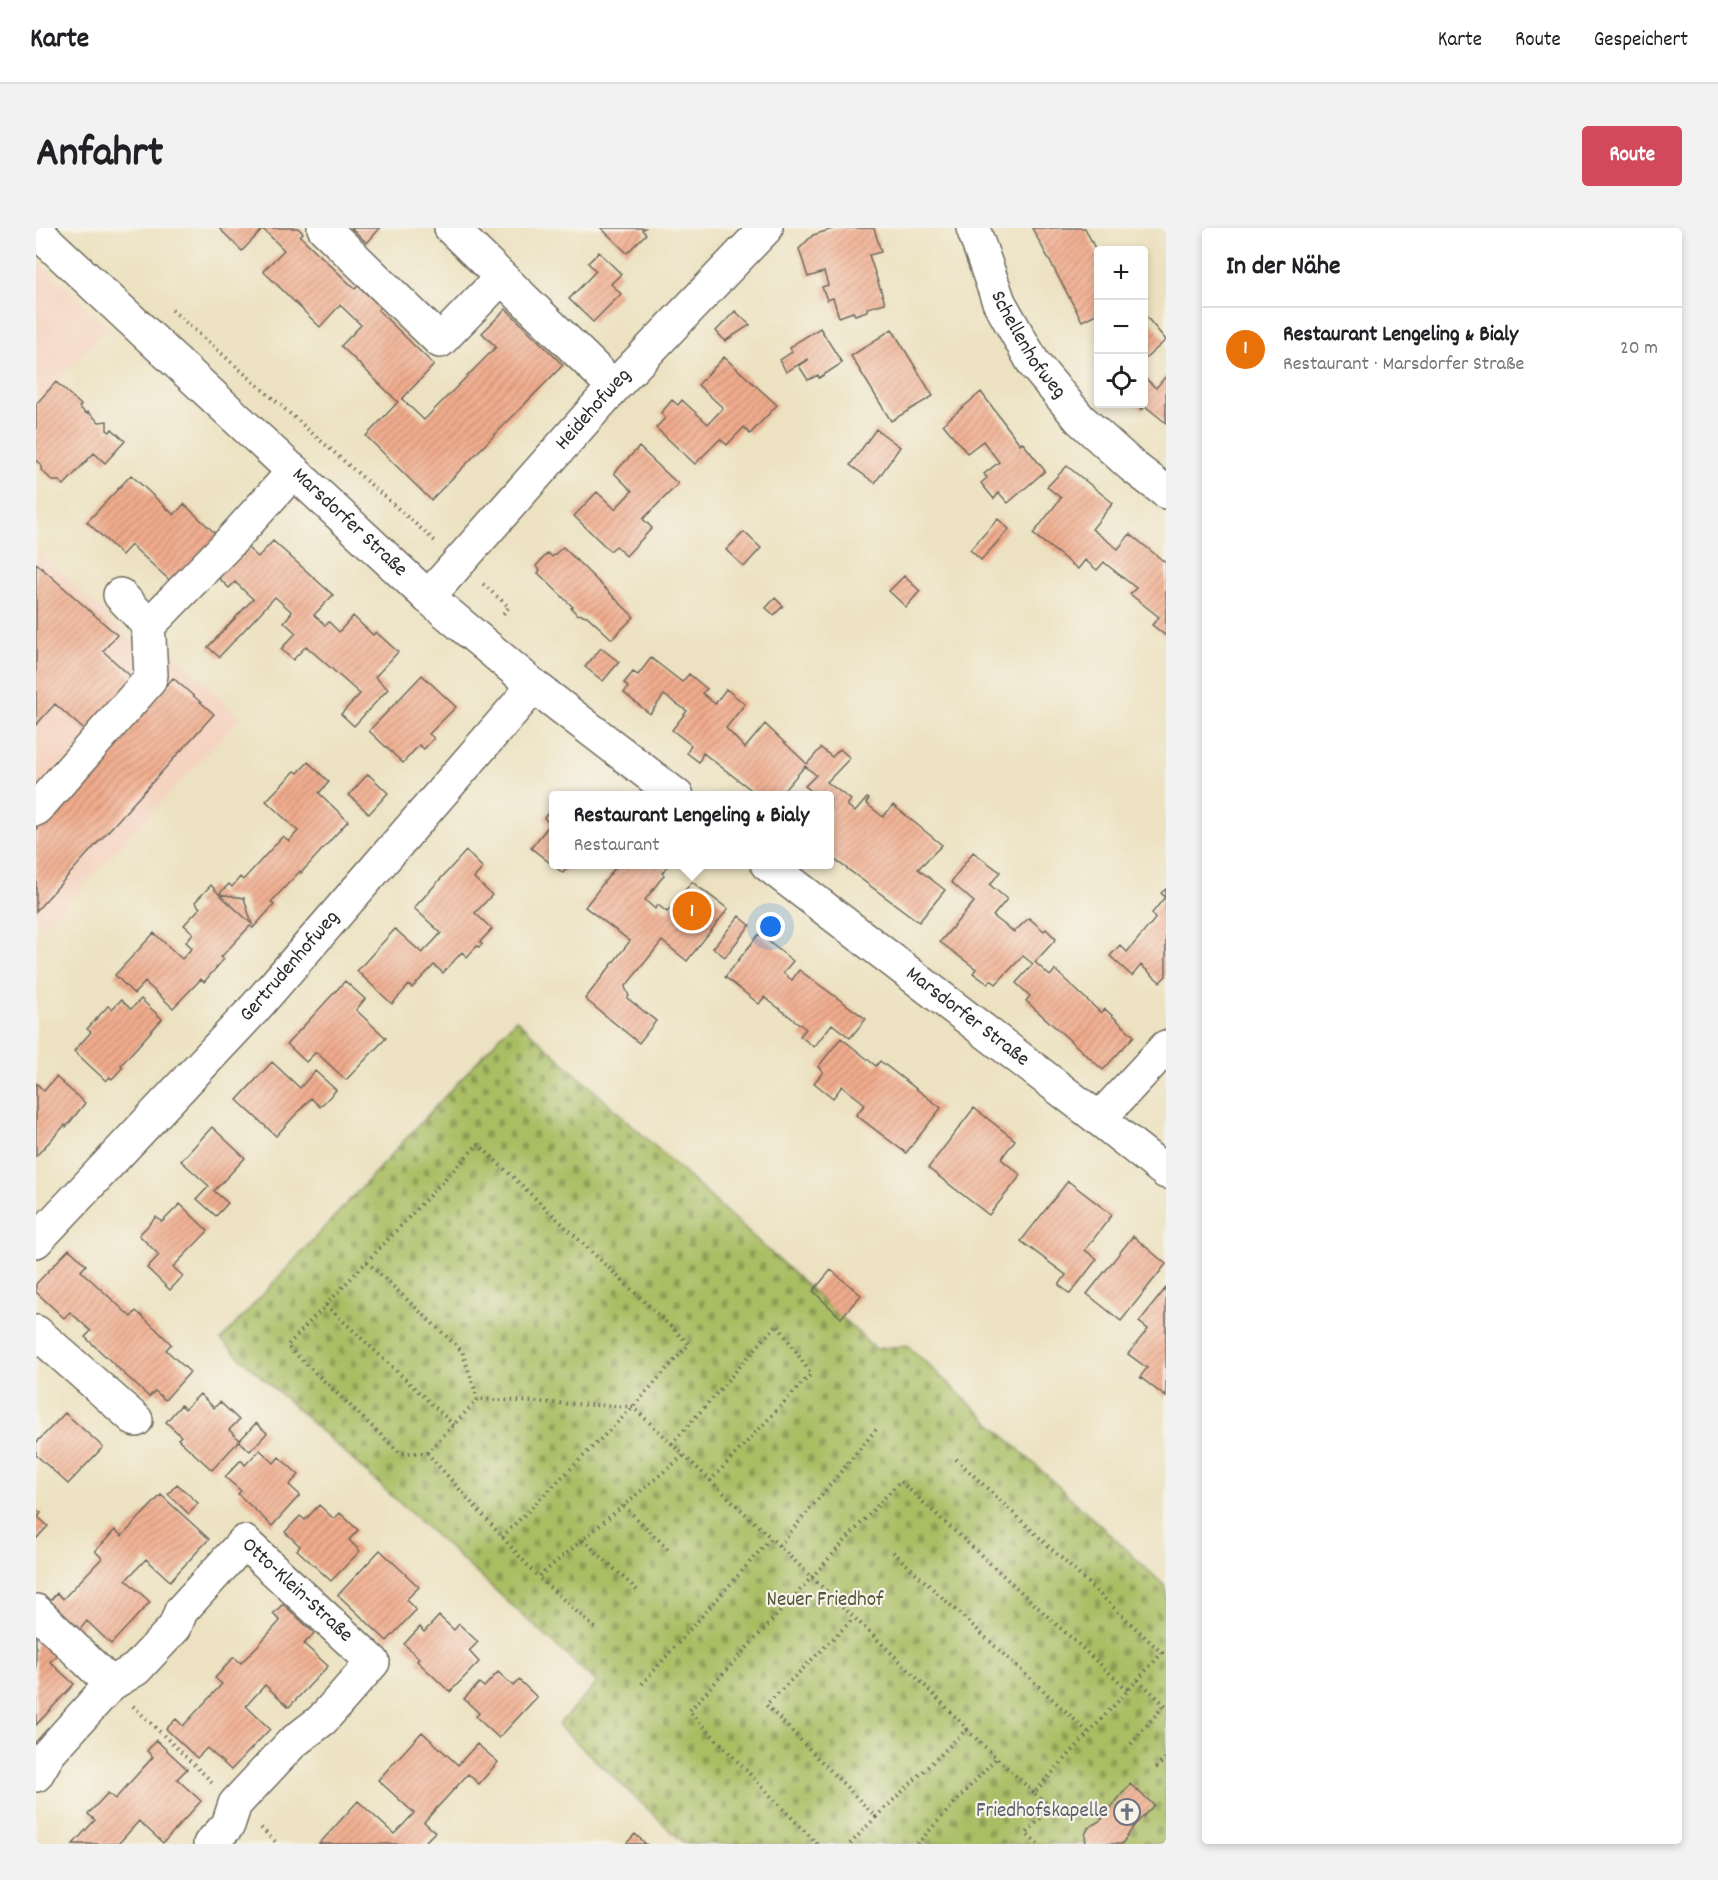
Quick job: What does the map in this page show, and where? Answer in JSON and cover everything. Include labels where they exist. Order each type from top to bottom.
[{"type":"street","points":[[324,228],[440,341],[501,278]]},
{"type":"street","points":[[451,228],[614,387]]},
{"type":"street","name":"Heidehofweg","points":[[428,597],[614,387],[766,228]]},
{"type":"street","name":"Schellenhofweg","points":[[973,228],[999,302],[1034,364],[1080,419],[1132,466],[1166,492]]},
{"type":"street","name":"Marsdorfer Straße","points":[[36,231],[428,597],[534,686],[672,791]]},
{"type":"street","points":[[120,595],[141,617],[152,621],[165,611],[294,471]]},
{"type":"street","points":[[36,809],[149,681],[151,675],[148,621]]},
{"type":"street","name":"Gertrudenhofweg","points":[[36,1241],[254,1009],[534,686]]},
{"type":"street","name":"Marsdorfer Straße","points":[[774,869],[1166,1172]]},
{"type":"street","points":[[1099,1119],[1166,1047]]},
{"type":"street","points":[[36,1332],[136,1420]]},
{"type":"street","name":"Otto-Klein-Straße","points":[[36,1775],[49,1753],[111,1684],[136,1669],[175,1627],[181,1611],[244,1542],[373,1662],[322,1720],[292,1743],[235,1804],[228,1825],[210,1844]]},
{"type":"street","points":[[36,1611],[111,1684]]},
{"type":"path","points":[[167,306],[509,607],[480,642]]},
{"type":"path","points":[[478,1399],[427,1453],[400,1453],[287,1346],[478,1144],[689,1344],[633,1407],[502,1537]]},
{"type":"path","points":[[367,1262],[462,1351],[478,1399]]},
{"type":"path","points":[[326,1305],[454,1425]]},
{"type":"path","points":[[672,1444],[777,1324],[811,1374],[710,1480]]},
{"type":"path","points":[[478,1399],[633,1407],[812,1577],[997,1758],[1051,1807],[1026,1834],[1038,1844]]},
{"type":"path","points":[[779,1546],[878,1427]]},
{"type":"path","points":[[427,1453],[538,1577],[595,1628]]},
{"type":"path","points":[[538,1577],[684,1455]]},
{"type":"path","points":[[956,1459],[1162,1653],[1035,1793]]},
{"type":"path","points":[[817,1844],[689,1711],[900,1481],[1128,1690]]},
{"type":"path","points":[[624,1506],[668,1549]]},
{"type":"path","points":[[642,1684],[771,1538]]},
{"type":"path","points":[[583,1540],[637,1590]]},
{"type":"path","points":[[893,1552],[1089,1733]]},
{"type":"path","points":[[854,1618],[766,1705],[876,1817]]},
{"type":"path","points":[[1131,1744],[1166,1705],[1138,1680]]},
{"type":"path","points":[[111,1684],[278,1844]]},
{"type":"path","points":[[850,1844],[967,1729]]},
{"type":"path","points":[[916,1844],[997,1758]]},
{"type":"path","points":[[1156,1768],[1166,1758]]},
{"type":"shaded area","points":[[36,259],[107,327],[36,404]]},
{"type":"shaded area","points":[[36,548],[141,650],[155,637],[240,717],[44,928],[36,921]]},
{"type":"green space","name":"Neuer Friedhof","points":[[516,1019],[876,1349],[907,1345],[1166,1587],[1166,1844],[685,1844],[558,1725],[597,1683],[221,1340]]},
{"type":"building","points":[[219,228],[298,228],[303,233],[300,236],[355,289],[358,286],[381,307],[378,310],[434,365],[402,399],[424,420],[496,347],[482,333],[506,309],[563,365],[431,500],[366,436],[398,402],[341,346],[361,325],[340,305],[320,327],[263,271],[284,250],[263,229],[242,251]]},
{"type":"building","points":[[351,228],[380,228],[367,243]]},
{"type":"building","points":[[601,228],[645,228],[642,230],[646,234],[627,253]]},
{"type":"building","points":[[836,228],[874,228],[881,252],[869,255],[885,303],[867,308],[867,311],[855,315],[853,312],[839,317],[833,298],[827,300],[822,287],[828,285],[824,272],[808,277],[799,249],[813,235]]},
{"type":"building","points":[[1032,228],[1085,228],[1094,247],[1094,315],[1082,321]]},
{"type":"building","points":[[599,252],[621,274],[611,284],[621,294],[593,322],[569,299],[596,271],[588,263]]},
{"type":"building","points":[[735,311],[750,325],[725,341],[716,331]]},
{"type":"building","points":[[1148,319],[1166,340],[1148,356]]},
{"type":"building","points":[[820,328],[842,363],[819,378],[818,375],[808,380],[799,366],[808,359],[786,372],[780,360],[792,352],[790,348],[797,342]]},
{"type":"building","points":[[892,329],[933,396],[891,421],[851,356]]},
{"type":"building","points":[[724,357],[777,405],[750,434],[744,427],[727,445],[720,439],[695,464],[656,428],[665,418],[661,413],[672,400],[678,405],[682,400],[708,424],[723,408],[698,385]]},
{"type":"building","points":[[1166,376],[1166,423],[1147,408],[1148,381],[1156,388]]},
{"type":"building","points":[[56,382],[81,405],[79,407],[87,414],[88,412],[99,422],[107,421],[107,430],[110,432],[112,429],[125,441],[105,463],[94,453],[64,485],[59,481],[53,481],[41,470],[41,464],[36,461],[36,404]]},
{"type":"building","points":[[981,392],[1020,444],[1022,442],[1045,471],[1008,503],[999,493],[994,499],[981,483],[987,478],[984,474],[999,462],[983,441],[967,453],[943,424]]},
{"type":"building","points":[[876,429],[900,447],[875,483],[850,465]]},
{"type":"building","points":[[639,447],[678,484],[643,519],[652,528],[626,556],[616,546],[610,551],[574,516],[597,492],[615,509],[632,491],[614,473]]},
{"type":"building","points":[[1067,466],[1113,503],[1092,529],[1118,549],[1130,534],[1166,563],[1166,636],[1152,625],[1159,617],[1130,594],[1136,588],[1104,562],[1097,570],[1085,560],[1078,569],[1033,534],[1061,498],[1047,487]]},
{"type":"building","points":[[131,475],[174,515],[184,504],[220,538],[176,586],[131,545],[122,555],[87,522]]},
{"type":"building","points":[[998,519],[1009,529],[981,560],[970,550]]},
{"type":"building","points":[[744,532],[761,548],[744,567],[726,550]]},
{"type":"building","points":[[273,541],[333,595],[314,615],[325,625],[329,622],[339,632],[353,616],[373,635],[376,632],[398,652],[375,677],[388,689],[354,726],[341,714],[360,694],[306,646],[293,660],[281,649],[296,633],[284,622],[292,612],[275,597],[219,657],[208,647],[253,599],[235,582],[229,588],[214,573],[242,543],[258,557]]},
{"type":"building","points":[[563,547],[634,617],[612,639],[587,616],[577,614],[571,608],[573,607],[538,573],[540,570],[536,566],[548,553],[552,557]]},
{"type":"building","points":[[36,563],[117,635],[103,651],[137,682],[90,735],[55,704],[36,725]]},
{"type":"building","points":[[904,576],[920,591],[906,607],[889,591]]},
{"type":"building","points":[[775,598],[783,606],[774,615],[766,608]]},
{"type":"building","points":[[601,648],[619,662],[603,681],[585,667]]},
{"type":"building","points":[[651,658],[682,682],[689,674],[707,689],[702,693],[715,704],[726,689],[745,704],[726,728],[745,748],[765,724],[807,764],[821,748],[832,757],[840,749],[850,758],[827,782],[851,800],[847,805],[855,812],[867,798],[869,799],[866,803],[883,817],[893,805],[942,845],[918,869],[945,890],[919,922],[834,859],[834,791],[811,791],[805,786],[816,775],[805,766],[783,791],[753,791],[703,753],[699,762],[687,753],[691,745],[672,730],[687,711],[664,695],[650,714],[624,693],[628,687],[624,683],[633,672],[638,675]]},
{"type":"building","points":[[422,675],[456,707],[429,734],[434,738],[424,749],[419,745],[403,763],[369,731]]},
{"type":"building","points":[[173,678],[214,714],[36,911],[36,829]]},
{"type":"building","points":[[308,762],[329,782],[319,793],[348,821],[271,902],[274,905],[253,928],[250,926],[221,957],[224,959],[204,982],[201,979],[173,1008],[145,982],[134,994],[115,975],[154,933],[182,959],[192,948],[186,942],[193,933],[184,925],[200,908],[195,902],[211,885],[219,894],[229,884],[232,887],[240,877],[243,880],[283,836],[289,841],[298,831],[266,801],[295,771],[298,773]],"holes":[[[219,894],[244,898],[252,924]]]},
{"type":"building","points":[[368,774],[388,793],[369,814],[349,795]]},
{"type":"building","points":[[549,812],[549,823],[544,818]]},
{"type":"building","points":[[549,825],[549,862],[531,848]]},
{"type":"building","points":[[466,851],[483,868],[474,878],[492,895],[475,913],[492,929],[480,942],[482,944],[467,957],[462,952],[443,973],[434,965],[412,988],[409,985],[392,1004],[357,971],[395,929],[422,953],[433,942],[441,933],[414,908]]},
{"type":"building","points":[[973,852],[1000,872],[990,885],[1007,899],[993,916],[1014,932],[1029,918],[1044,931],[1046,929],[1056,939],[1035,962],[1050,976],[1055,970],[1101,1013],[1105,1009],[1134,1036],[1103,1070],[1026,1001],[1030,996],[1016,983],[1033,964],[1023,956],[996,984],[991,980],[988,984],[973,973],[976,969],[940,942],[974,902],[951,882]]},
{"type":"building","points":[[614,869],[665,869],[662,873],[664,875],[645,900],[655,909],[658,905],[667,912],[692,882],[728,909],[687,961],[662,941],[625,987],[629,996],[627,998],[656,1021],[639,1043],[585,999],[630,941],[585,907]]},
{"type":"building","points":[[1166,889],[1166,976],[1160,982],[1141,965],[1132,976],[1110,956],[1120,945],[1127,952],[1155,919],[1152,913],[1165,897],[1161,893]]},
{"type":"building","points":[[739,916],[750,925],[725,957],[713,948]]},
{"type":"building","points":[[759,934],[793,961],[783,973],[792,980],[799,970],[866,1019],[850,1038],[832,1024],[814,1047],[800,1036],[806,1029],[764,997],[759,1004],[725,977]]},
{"type":"building","points":[[345,981],[365,999],[356,1010],[386,1038],[346,1080],[316,1052],[306,1062],[287,1044]]},
{"type":"building","points":[[141,999],[162,1019],[121,1065],[123,1067],[112,1079],[110,1077],[106,1081],[74,1051],[91,1032],[87,1029],[108,1006],[112,1009],[121,1000],[131,1009]]},
{"type":"building","points":[[841,1038],[876,1066],[880,1061],[941,1108],[906,1153],[856,1115],[865,1104],[842,1086],[833,1098],[814,1083],[823,1072],[818,1067]]},
{"type":"building","points":[[272,1062],[300,1088],[315,1071],[336,1090],[320,1107],[311,1098],[276,1136],[237,1100]]},
{"type":"building","points":[[56,1077],[85,1103],[66,1127],[65,1125],[36,1156],[36,1083],[44,1091]]},
{"type":"building","points":[[974,1108],[1015,1140],[1001,1159],[1021,1175],[989,1215],[928,1168]]},
{"type":"building","points":[[212,1127],[245,1158],[214,1191],[228,1203],[216,1216],[197,1199],[209,1186],[181,1161]]},
{"type":"building","points":[[1068,1181],[1112,1215],[1085,1250],[1097,1259],[1070,1294],[1059,1285],[1066,1275],[1021,1241]]},
{"type":"building","points":[[180,1204],[208,1231],[173,1267],[183,1276],[170,1290],[147,1268],[159,1255],[139,1235],[156,1217],[162,1222]]},
{"type":"building","points":[[1133,1236],[1166,1264],[1121,1321],[1087,1294]]},
{"type":"building","points":[[69,1249],[86,1265],[81,1271],[131,1317],[136,1311],[154,1327],[171,1344],[166,1350],[190,1372],[165,1400],[155,1391],[149,1397],[85,1337],[91,1331],[70,1312],[64,1318],[36,1292],[36,1284]]},
{"type":"building","points":[[831,1270],[861,1295],[841,1318],[813,1291]]},
{"type":"building","points":[[1166,1288],[1166,1397],[1140,1377],[1147,1368],[1128,1354],[1148,1329],[1139,1322]]},
{"type":"building","points":[[200,1394],[214,1408],[220,1402],[239,1420],[229,1430],[240,1440],[256,1423],[267,1433],[250,1451],[239,1441],[212,1470],[178,1439],[181,1436],[166,1422],[181,1405],[185,1409]]},
{"type":"building","points":[[65,1413],[103,1447],[68,1484],[36,1455],[36,1443]]},
{"type":"building","points":[[260,1450],[274,1463],[279,1457],[299,1475],[289,1485],[300,1495],[272,1526],[238,1494],[241,1491],[225,1477],[241,1460],[245,1465]]},
{"type":"building","points":[[177,1484],[198,1503],[189,1514],[168,1494]]},
{"type":"building","points":[[161,1495],[209,1539],[170,1581],[146,1559],[126,1580],[150,1602],[111,1644],[87,1621],[78,1632],[47,1604],[57,1593],[63,1599],[102,1558],[95,1551],[115,1530],[122,1536]]},
{"type":"building","points":[[319,1505],[334,1519],[340,1513],[358,1530],[349,1540],[360,1551],[331,1581],[297,1550],[300,1546],[285,1532],[300,1516],[305,1520]]},
{"type":"building","points":[[36,1509],[41,1513],[38,1517],[48,1526],[36,1539]]},
{"type":"building","points":[[380,1550],[419,1587],[406,1600],[416,1610],[387,1641],[338,1595]]},
{"type":"building","points":[[283,1604],[314,1633],[304,1644],[328,1666],[289,1707],[265,1685],[246,1706],[270,1729],[231,1770],[207,1748],[197,1758],[166,1729],[176,1719],[183,1726],[222,1684],[215,1678],[234,1657],[241,1663],[280,1621],[273,1614]]},
{"type":"building","points":[[439,1616],[454,1630],[459,1624],[478,1642],[469,1651],[479,1662],[450,1692],[417,1661],[419,1658],[404,1644],[420,1627],[424,1632]]},
{"type":"building","points":[[36,1630],[60,1652],[50,1662],[74,1684],[36,1725]]},
{"type":"building","points":[[498,1672],[513,1686],[519,1680],[537,1697],[499,1738],[476,1717],[479,1713],[464,1699],[479,1683],[484,1687]]},
{"type":"building","points":[[422,1732],[458,1765],[477,1744],[498,1762],[479,1784],[468,1774],[424,1822],[435,1832],[423,1844],[319,1844],[358,1801],[394,1834],[404,1824],[414,1813],[378,1780]]},
{"type":"building","points":[[156,1740],[187,1769],[177,1779],[201,1801],[163,1843],[139,1821],[120,1844],[73,1844],[95,1820],[88,1814],[108,1793],[115,1799],[153,1757],[147,1751]]},
{"type":"building","name":"Friedhofskapelle","points":[[1130,1784],[1154,1805],[1134,1826],[1122,1844],[1086,1844],[1085,1835],[1088,1828],[1101,1820]]},
{"type":"building","points":[[635,1834],[646,1844],[626,1844]]},
{"type":"place","name":"Restaurant Lengeling & Bialy","points":[[692,911]]},
{"type":"place","name":"Friedhofskapelle","points":[[1127,1812]]}]
